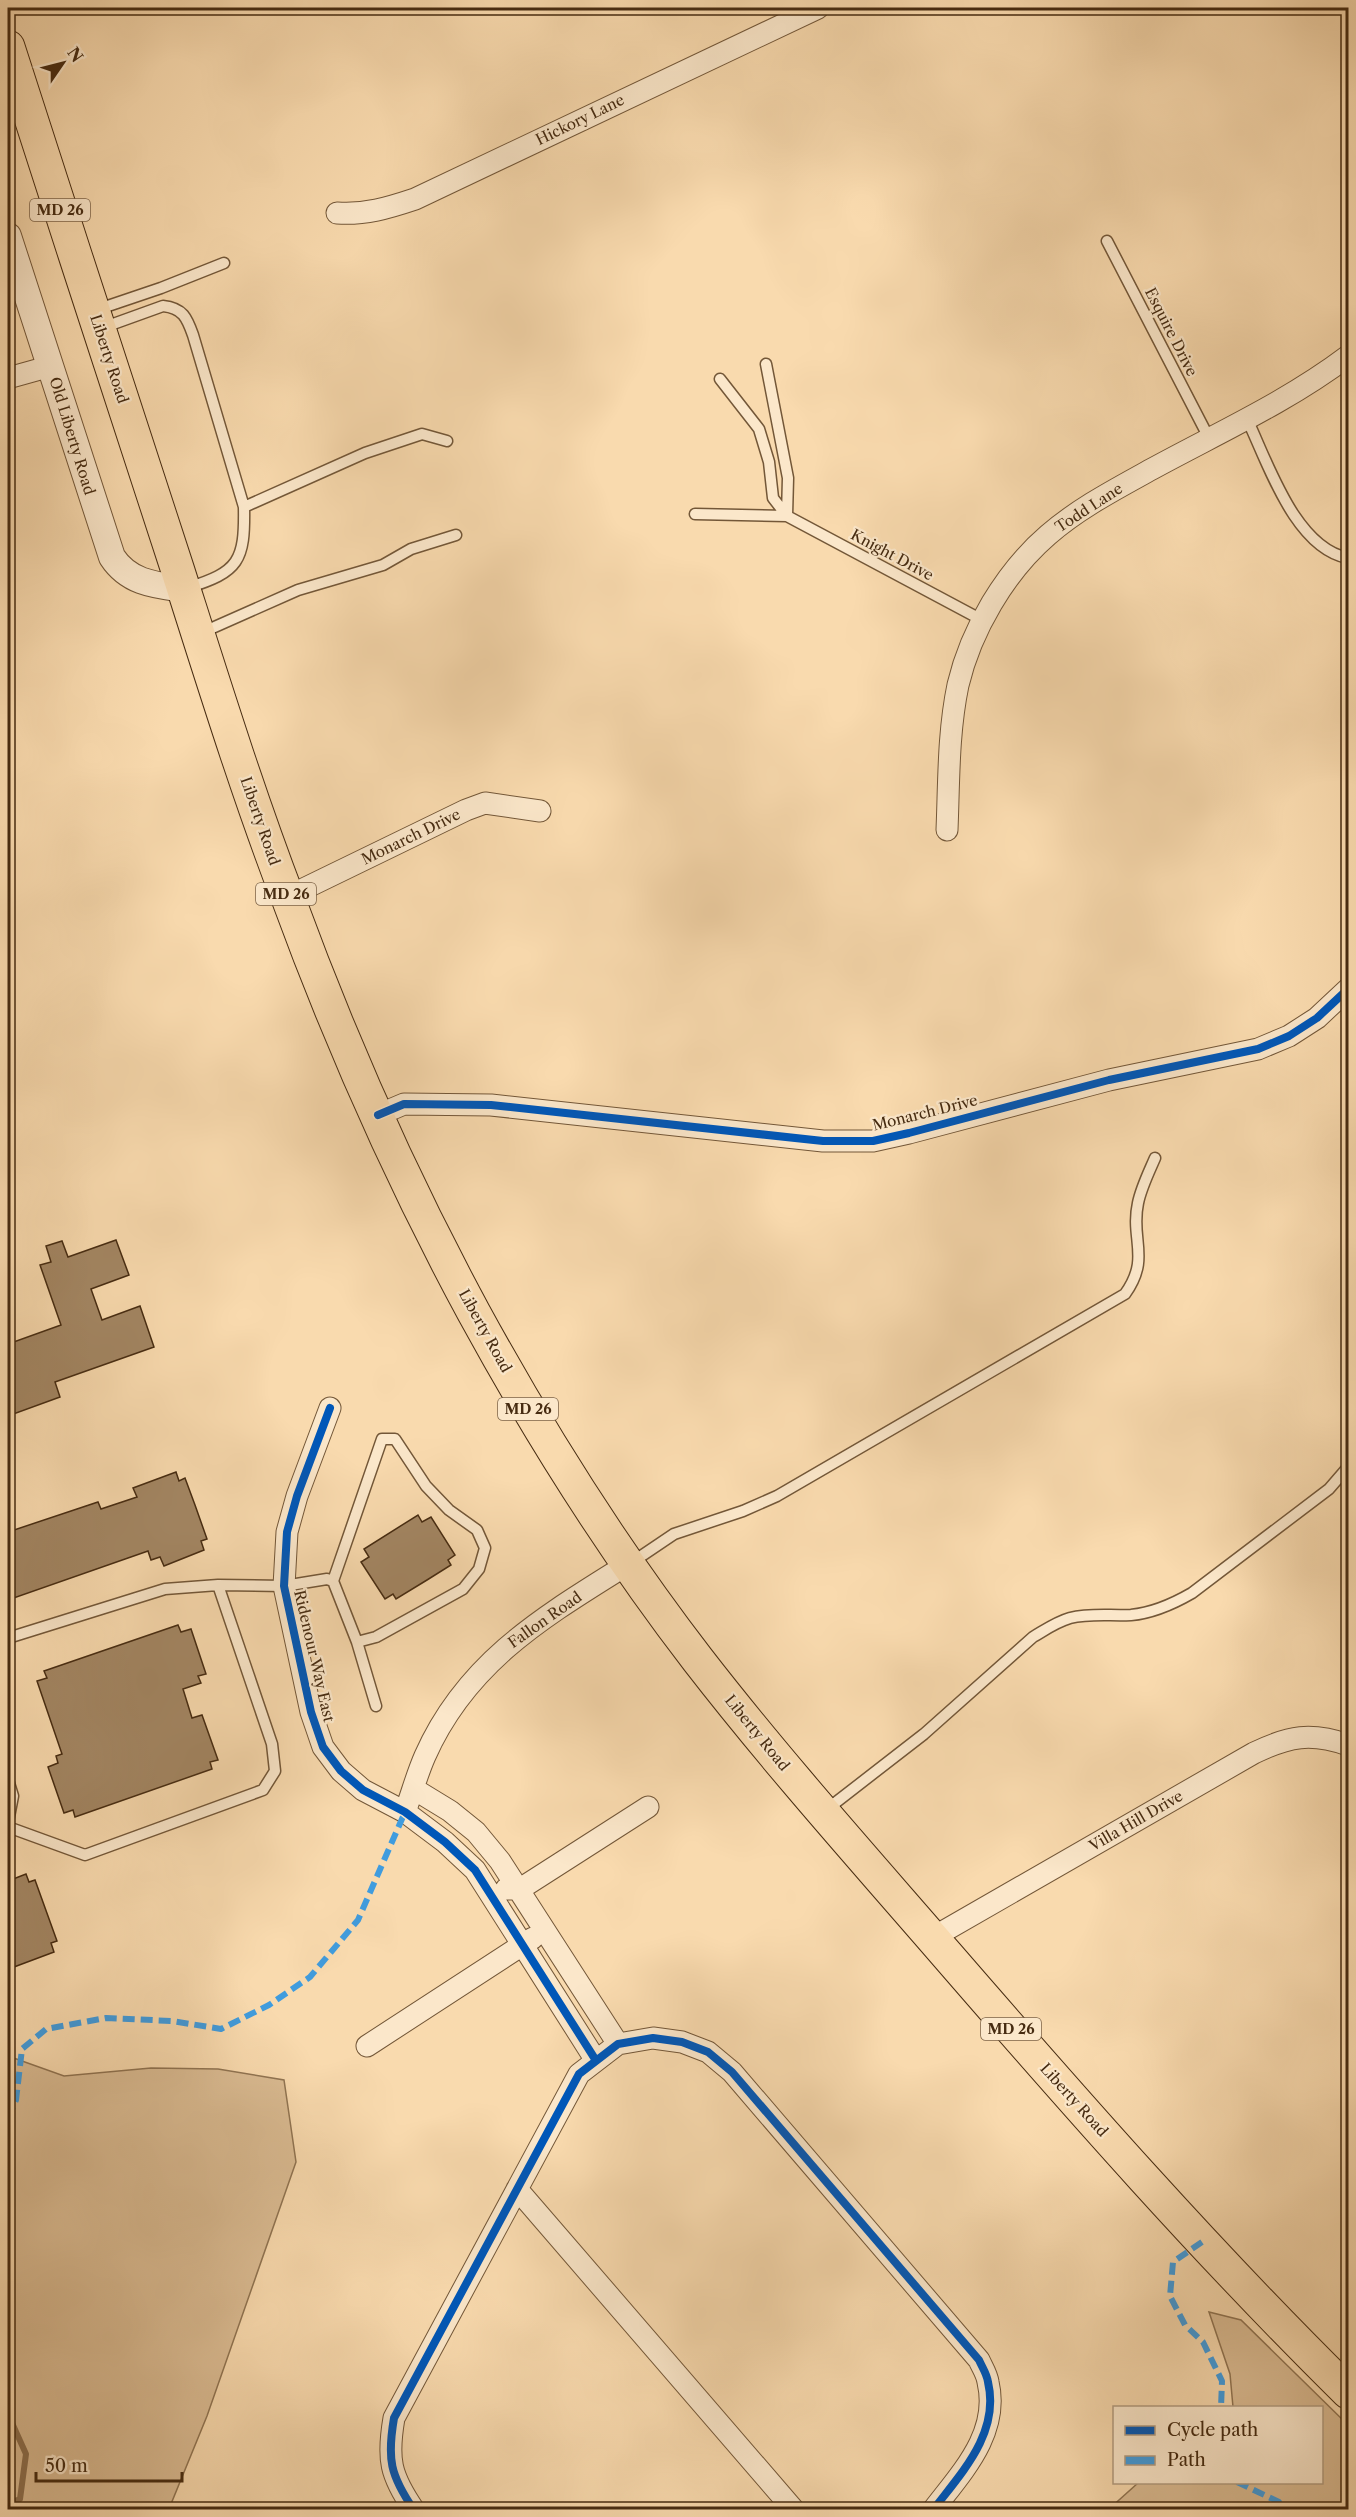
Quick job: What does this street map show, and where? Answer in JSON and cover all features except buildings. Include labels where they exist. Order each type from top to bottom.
[{"type":"main road","name":"Liberty Road","points":[[10,61],[287,897],[335,1018],[378,1115],[440,1246],[496,1353],[554,1451],[628,1564],[714,1681],[823,1812],[1161,2198],[1348,2392]]},
{"type":"street","name":"Hickory Lane","points":[[337,213],[360,215],[415,199],[818,8]]},
{"type":"street","name":"Old Liberty Road","points":[[8,239],[112,557],[119,568],[138,580],[184,589]]},
{"type":"street","name":"Todd Lane","points":[[947,830],[949,735],[959,683],[982,620],[1000,591],[1047,536],[1081,509],[1209,438],[1275,405],[1348,357]]},
{"type":"street","points":[[8,378],[51,366]]},
{"type":"street","name":"Monarch Drive","points":[[287,897],[466,810],[485,803],[540,811]]},
{"type":"street","name":"Monarch Drive","points":[[378,1115],[404,1104],[491,1105],[823,1141],[873,1141],[1109,1080],[1258,1049],[1289,1036],[1317,1018],[1348,989]]},
{"type":"street","name":"Ridenour Way East","points":[[330,1408],[297,1496],[287,1532],[284,1586],[311,1712],[323,1747],[341,1771],[363,1790],[405,1812],[445,1842],[475,1870],[596,2059]]},
{"type":"street","name":"Fallon Road","points":[[405,1812],[425,1755],[456,1700],[500,1652],[539,1620],[628,1564]]},
{"type":"street","name":"Villa Hill Drive","points":[[932,1938],[1280,1740],[1302,1736],[1329,1738],[1348,1745]]},
{"type":"street","points":[[414,1789],[450,1811],[476,1832],[520,1889],[544,1931],[618,2044]]},
{"type":"street","points":[[488,1890],[520,1889],[648,1808]]},
{"type":"street","points":[[367,2046],[544,1931]]},
{"type":"street","points":[[414,2510],[393,2472],[389,2450],[394,2418],[579,2074],[618,2044],[652,2038],[682,2042],[708,2052],[732,2072],[979,2360],[988,2382],[987,2427],[977,2452],[933,2510]]},
{"type":"street","points":[[517,2189],[794,2510]]},
{"type":"lane","name":"Esquire Drive","points":[[1107,241],[1209,438]]},
{"type":"lane","points":[[96,320],[161,288],[224,262]]},
{"type":"lane","points":[[96,320],[163,306],[174,307],[182,311],[193,335],[244,507],[244,539],[239,556],[229,570],[217,579],[184,589]]},
{"type":"lane","points":[[766,364],[788,478],[788,516]]},
{"type":"lane","points":[[720,379],[759,429],[768,462],[773,498],[788,516]]},
{"type":"lane","points":[[1247,419],[1293,515],[1312,537],[1336,556],[1348,558]]},
{"type":"lane","points":[[244,507],[365,453],[422,434],[447,441]]},
{"type":"lane","points":[[695,514],[788,516]]},
{"type":"lane","name":"Knight Drive","points":[[788,516],[982,620]]},
{"type":"lane","points":[[198,634],[298,590],[383,565],[411,549],[456,535]]},
{"type":"lane","points":[[628,1564],[674,1534],[743,1511],[777,1496],[1125,1294],[1134,1281],[1139,1265],[1138,1203],[1155,1158]]},
{"type":"lane","points":[[357,1642],[376,1637],[463,1589],[479,1569],[484,1548],[477,1530],[449,1510],[426,1486],[395,1439],[382,1439],[333,1581],[357,1642],[376,1706]]},
{"type":"lane","points":[[823,1812],[924,1734],[1011,1656],[1043,1631],[1071,1618],[1094,1614],[1131,1615],[1172,1605],[1192,1593],[1329,1489],[1348,1467]]},
{"type":"lane","points":[[8,1638],[165,1589],[218,1585],[284,1586],[327,1579],[333,1581]]},
{"type":"lane","points":[[8,1827],[85,1855],[263,1790],[275,1771],[272,1744],[218,1585]]},
{"type":"lane","points":[[8,1780],[13,1796],[8,1822]]},
{"type":"shaded area","points":[[8,2056],[64,2076],[151,2068],[218,2069],[284,2080],[296,2162],[207,2416],[171,2504],[174,2509],[8,2509]]},
{"type":"shaded area","points":[[1209,2312],[1241,2320],[1348,2425],[1348,2509],[1109,2509],[1137,2484],[1323,2484],[1323,2406],[1233,2406],[1230,2374]]},
{"type":"waterway","points":[[8,2414],[26,2454],[20,2499],[8,2504]]},
{"type":"marked path","points":[[8,2118],[16,2100],[22,2049],[46,2029],[106,2018],[172,2021],[221,2029],[269,2005],[310,1977],[358,1920],[405,1812]]},
{"type":"marked path","points":[[1202,2242],[1173,2262],[1170,2296],[1185,2325],[1203,2342],[1222,2381],[1221,2406]]},
{"type":"marked path","points":[[1241,2484],[1279,2502],[1282,2510]]},
{"type":"cycle path","points":[[378,1115],[404,1104],[491,1105],[823,1141],[873,1141],[1109,1080],[1258,1049],[1289,1036],[1317,1018],[1348,989]]},
{"type":"cycle path","points":[[330,1408],[297,1496],[287,1532],[284,1586],[311,1712],[323,1747],[341,1771],[363,1790],[405,1812],[445,1842],[475,1870],[595,2059]]},
{"type":"cycle path","points":[[414,2510],[400,2487],[392,2466],[391,2445],[394,2418],[579,2074],[618,2044],[653,2038],[682,2042],[708,2052],[732,2072],[979,2360],[986,2373],[990,2401],[989,2418],[984,2435],[966,2466],[933,2510]]}]
